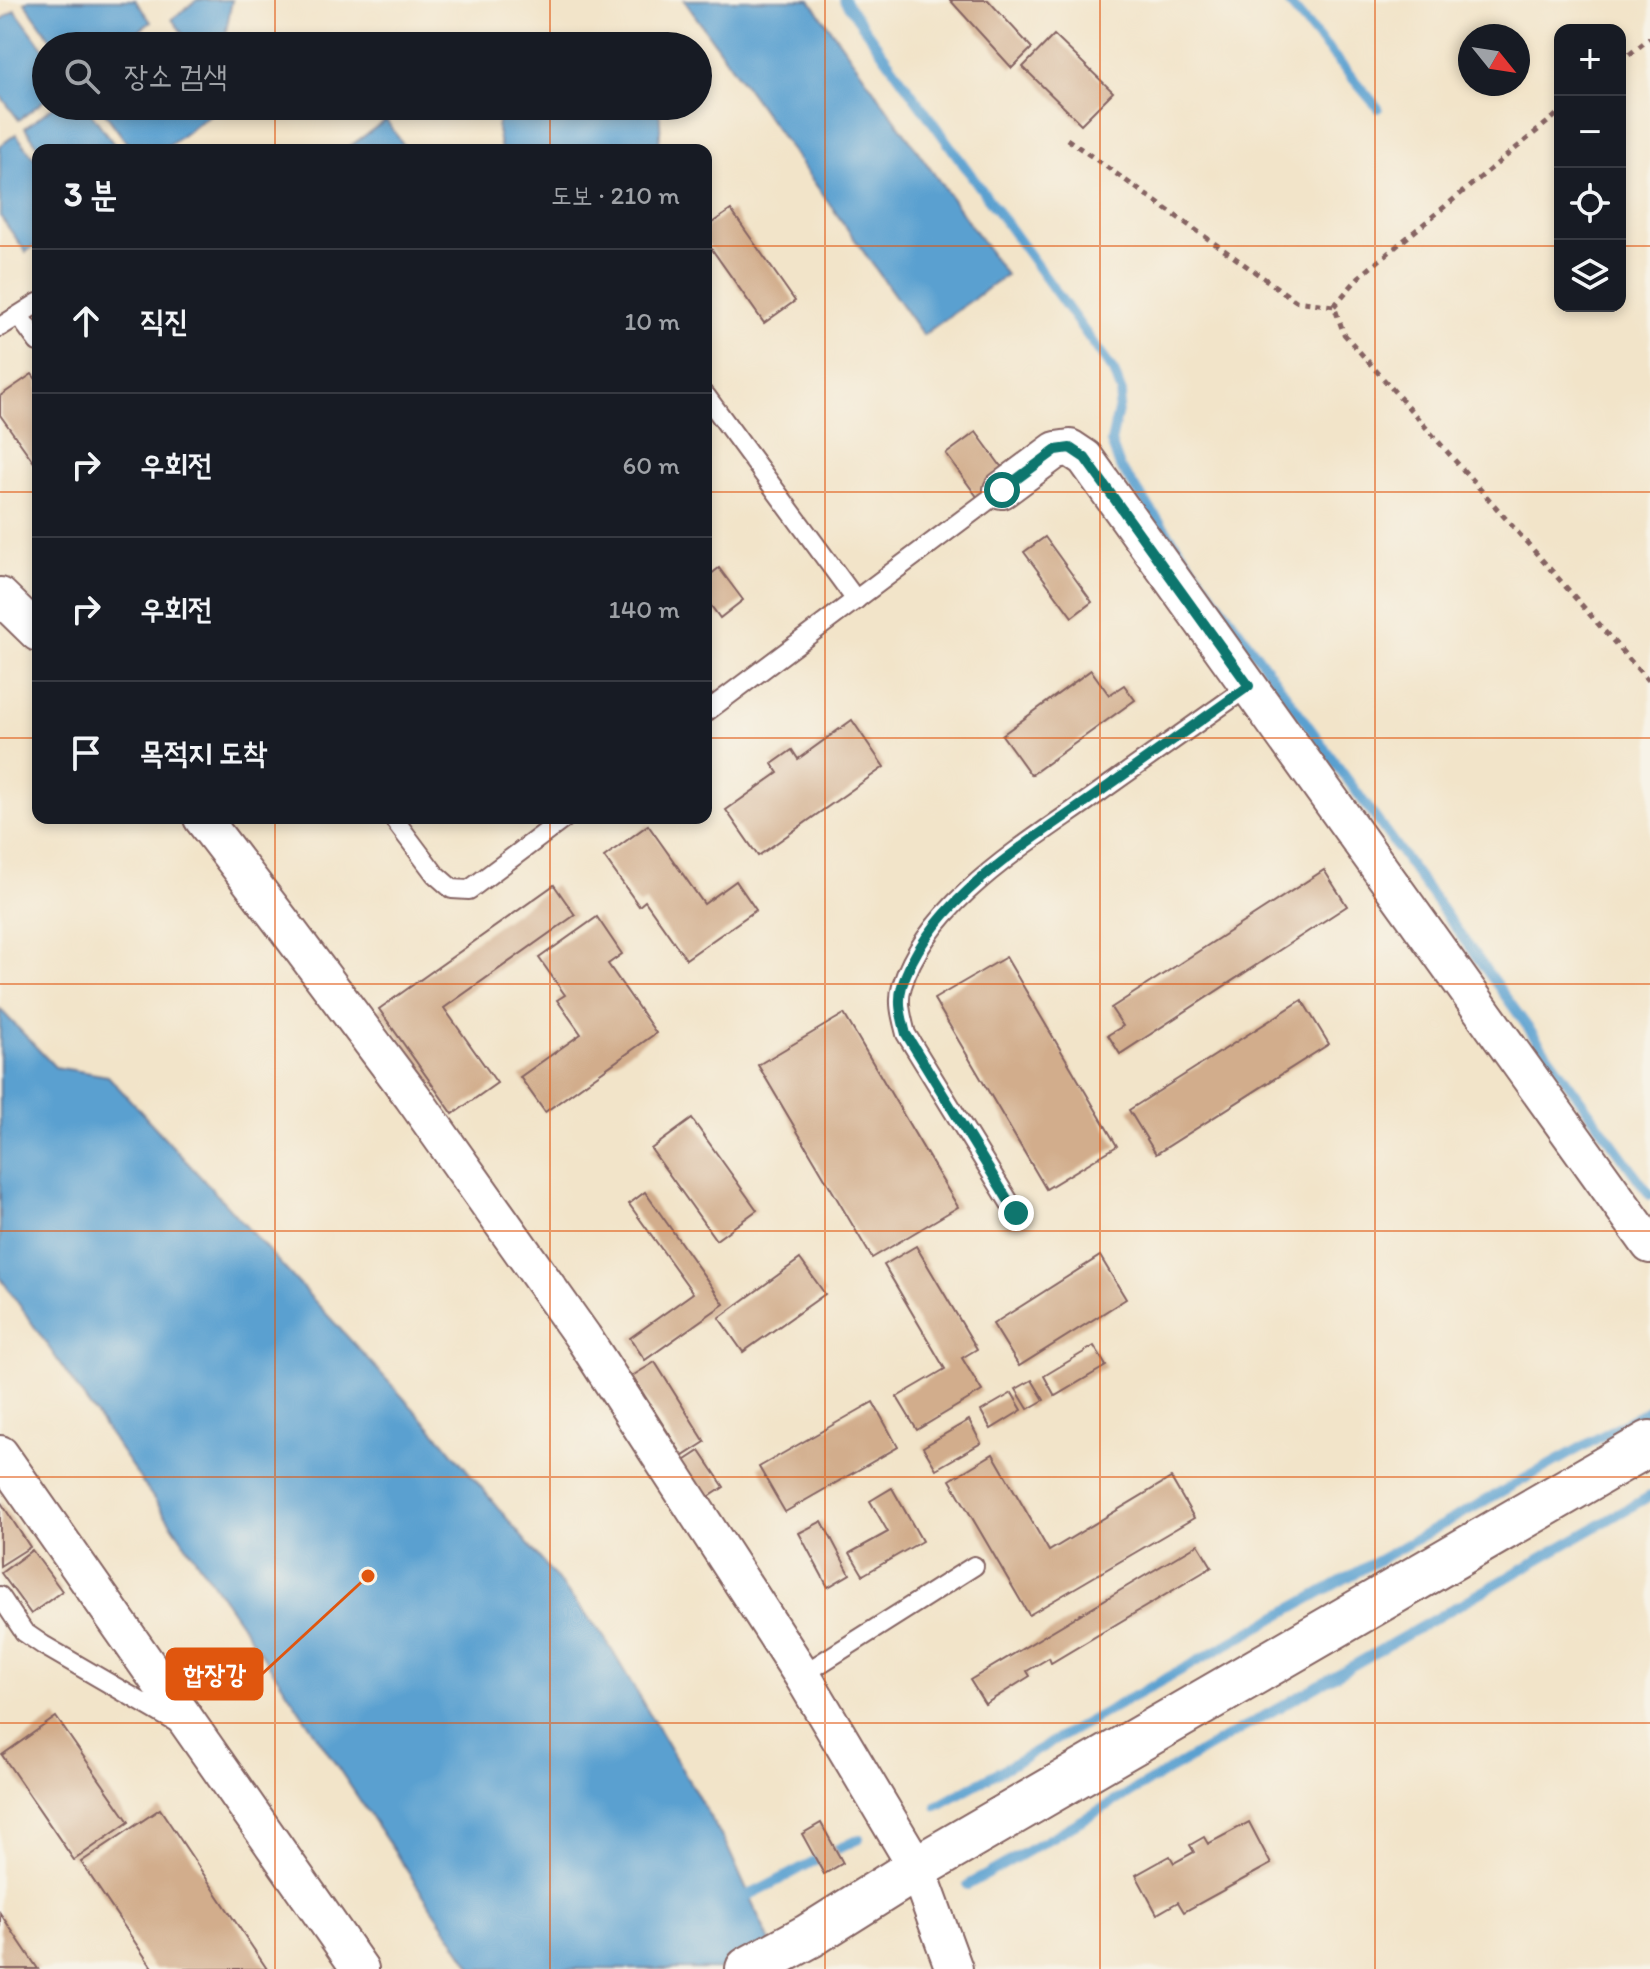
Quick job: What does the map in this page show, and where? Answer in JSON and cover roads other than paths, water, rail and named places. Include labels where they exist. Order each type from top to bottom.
[{"type":"street","points":[[1002,490],[1056,450],[1070,448],[1085,458],[1650,1245]]},
{"type":"street","points":[[0,596],[32,627]]},
{"type":"street","points":[[207,824],[403,1084],[583,1337],[802,1675],[917,1868],[954,1969]]},
{"type":"street","points":[[748,1969],[1650,1443]]},
{"type":"street","points":[[0,1454],[360,1969]]},
{"type":"lane","points":[[0,327],[32,307]]},
{"type":"lane","points":[[19,316],[32,334]]},
{"type":"lane","points":[[712,404],[856,600]]},
{"type":"lane","points":[[712,708],[1002,490]]},
{"type":"lane","points":[[1016,1213],[906,1034],[899,1006],[902,987],[919,949],[949,909],[993,869],[1249,686]]},
{"type":"lane","points":[[398,824],[435,874],[452,889],[469,890],[557,824]]},
{"type":"lane","points":[[802,1675],[974,1566]]},
{"type":"lane","points":[[0,1596],[24,1632],[196,1733]]},
{"type":"water","points":[[29,0],[135,0],[151,22],[137,32],[46,32],[25,3]]},
{"type":"water","points":[[197,0],[232,0],[226,32],[182,32],[172,19]]},
{"type":"water","points":[[684,0],[810,0],[1006,275],[923,335],[712,39],[712,32],[707,32]]},
{"type":"water","points":[[15,10],[32,33],[32,110],[19,120],[0,95],[0,21]]},
{"type":"water","points":[[36,120],[96,120],[114,144],[37,144],[25,128]]},
{"type":"water","points":[[110,120],[203,120],[171,144],[128,144]]},
{"type":"water","points":[[386,120],[403,144],[353,144]]},
{"type":"water","points":[[498,120],[659,120],[660,128],[659,144],[500,144]]},
{"type":"water","points":[[16,134],[32,155],[32,248],[26,252],[0,216],[0,146]]},
{"type":"water","points":[[0,1009],[55,1067],[108,1076],[443,1441],[603,1635],[727,1846],[782,1969],[473,1969],[274,1672],[0,1277]]},
{"type":"waterway","points":[[844,0],[1114,372],[1122,393],[1111,442],[1120,467],[1650,1195]]},
{"type":"waterway","points":[[1286,0],[1378,108]]},
{"type":"waterway","points":[[937,1806],[1650,1409]]},
{"type":"waterway","points":[[968,1885],[1650,1496]]},
{"type":"waterway","points":[[738,1900],[859,1839]]},
{"type":"place","name":"합장강","points":[[368,1576]]}]
